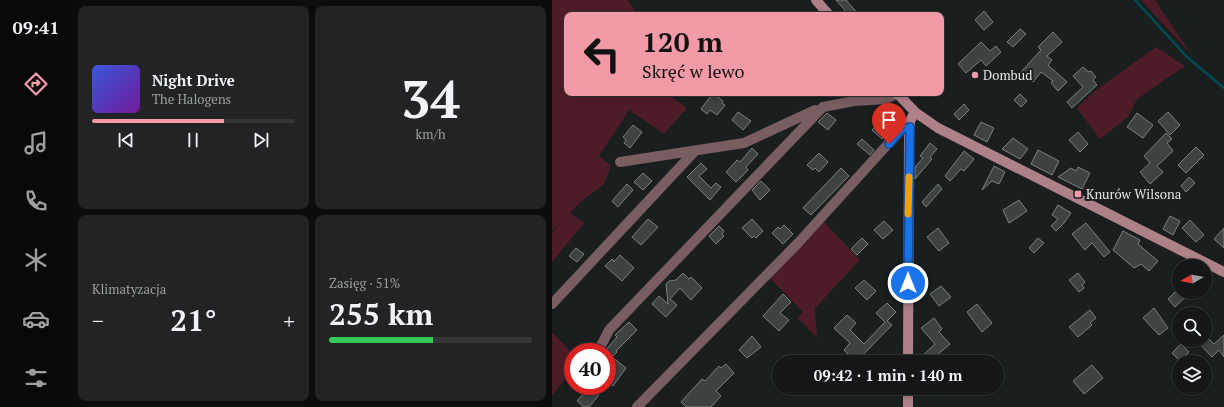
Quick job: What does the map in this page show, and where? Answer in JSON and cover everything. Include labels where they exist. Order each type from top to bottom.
[{"type":"street","points":[[816,0],[826,12]]},
{"type":"street","points":[[620,162],[694,152],[744,143],[823,107],[854,101],[886,99],[892,96]]},
{"type":"street","points":[[901,96],[915,112],[938,128],[1224,272]]},
{"type":"street","points":[[602,343],[608,330],[823,107]]},
{"type":"street","points":[[908,355],[910,121],[915,112]]},
{"type":"street","points":[[637,407],[798,242],[898,133],[903,129],[910,127]]},
{"type":"street","points":[[552,304],[694,152]]},
{"type":"street","points":[[908,395],[908,407]]},
{"type":"shaded area","points":[[552,0],[627,0],[637,12],[564,12],[564,96],[671,96],[687,108],[664,134],[629,110],[599,156],[611,166],[604,184],[580,202],[570,213],[584,223],[552,262],[552,233],[563,220],[552,231]]},
{"type":"shaded area","points":[[1141,0],[1155,0],[1191,54]]},
{"type":"shaded area","points":[[1156,47],[1185,66],[1137,99],[1128,117],[1100,139],[1077,108],[1095,91]]},
{"type":"shaded area","points":[[824,222],[860,260],[815,308],[817,338],[798,318],[803,312],[769,277]]},
{"type":"shaded area","points":[[552,332],[564,345],[564,381],[552,395]]},
{"type":"building","points":[[836,0],[846,0],[856,12],[846,12]]},
{"type":"building","points":[[984,11],[993,22],[984,30],[975,20]]},
{"type":"building","points":[[1020,29],[1026,34],[1013,47],[1007,42]]},
{"type":"building","points":[[1053,32],[1062,42],[1047,56],[1052,60],[1048,65],[1067,82],[1058,91],[1051,83],[1053,81],[1041,72],[1033,82],[1021,72],[1041,50],[1038,47]]},
{"type":"building","points":[[981,42],[990,51],[996,46],[1001,52],[986,66],[981,60],[966,73],[958,64]]},
{"type":"building","points":[[1083,67],[1089,72],[1091,71],[1096,77],[1093,80],[1097,85],[1072,108],[1067,102],[1083,87],[1073,76]]},
{"type":"building","points":[[1020,94],[1027,101],[1021,107],[1014,100]]},
{"type":"building","points":[[711,96],[717,96],[723,101],[722,103],[725,105],[717,115],[710,110],[707,114],[701,109]]},
{"type":"building","points":[[964,104],[969,110],[959,120],[954,114]]},
{"type":"building","points":[[738,112],[751,121],[743,130],[732,120]]},
{"type":"building","points":[[1168,112],[1180,125],[1170,135],[1158,121]]},
{"type":"building","points":[[827,113],[836,120],[828,130],[818,122]]},
{"type":"building","points":[[1137,113],[1153,125],[1143,138],[1127,127]]},
{"type":"building","points":[[881,120],[891,128],[882,139],[872,130]]},
{"type":"building","points":[[981,122],[994,128],[987,142],[974,135]]},
{"type":"building","points":[[633,125],[642,132],[630,148],[624,143],[626,140],[623,137]]},
{"type":"building","points":[[1078,132],[1088,144],[1080,152],[1069,140]]},
{"type":"building","points":[[1166,133],[1172,139],[1167,143],[1173,151],[1157,166],[1163,172],[1150,184],[1140,172],[1150,163],[1144,156]]},
{"type":"building","points":[[1013,138],[1028,149],[1020,159],[1002,149]]},
{"type":"building","points":[[862,139],[874,150],[870,155],[857,144]]},
{"type":"building","points":[[930,143],[937,149],[930,157],[932,159],[915,179],[915,167],[923,158],[920,156]]},
{"type":"building","points":[[1196,147],[1204,155],[1186,173],[1178,165]]},
{"type":"building","points":[[752,148],[758,154],[746,167],[748,170],[736,182],[726,172],[737,160],[740,162]]},
{"type":"building","points":[[1038,150],[1059,161],[1052,175],[1031,164]]},
{"type":"building","points":[[964,151],[974,159],[964,171],[961,169],[950,181],[945,176]]},
{"type":"building","points":[[819,153],[828,162],[819,172],[815,168],[813,170],[807,165]]},
{"type":"building","points":[[701,163],[707,169],[699,176],[711,188],[716,183],[721,187],[710,200],[687,177]]},
{"type":"building","points":[[994,166],[1005,172],[999,184],[992,181],[982,190]]},
{"type":"building","points":[[1078,167],[1090,173],[1082,189],[1058,177],[1071,168],[1076,171]]},
{"type":"building","points":[[841,168],[849,176],[811,215],[803,208]]},
{"type":"building","points":[[643,173],[652,181],[643,190],[634,182]]},
{"type":"building","points":[[1189,177],[1195,183],[1186,192],[1181,186]]},
{"type":"building","points":[[761,181],[770,190],[760,200],[752,190]]},
{"type":"building","points":[[627,184],[633,190],[618,207],[612,201]]},
{"type":"building","points":[[938,184],[942,189],[926,207],[922,202]]},
{"type":"building","points":[[1019,200],[1027,211],[1009,223],[1003,210]]},
{"type":"building","points":[[1058,205],[1071,213],[1056,231],[1051,226],[1058,219],[1052,215]]},
{"type":"building","points":[[1170,216],[1180,221],[1173,235],[1163,229]]},
{"type":"building","points":[[648,219],[658,227],[641,245],[632,237]]},
{"type":"building","points":[[752,219],[763,231],[756,238],[754,236],[752,238],[742,228]]},
{"type":"building","points":[[1190,220],[1204,235],[1196,242],[1182,228]]},
{"type":"building","points":[[884,221],[893,230],[883,239],[874,230]]},
{"type":"building","points":[[1086,223],[1110,252],[1104,257],[1092,243],[1085,250],[1072,234]]},
{"type":"building","points":[[784,225],[793,234],[783,244],[772,233],[778,227],[780,229]]},
{"type":"building","points":[[719,226],[724,231],[722,234],[724,236],[716,244],[709,236]]},
{"type":"building","points":[[938,228],[949,243],[939,251],[927,237]]},
{"type":"building","points":[[1224,228],[1224,248],[1214,239]]},
{"type":"building","points":[[1123,231],[1140,240],[1138,244],[1158,261],[1149,271],[1141,264],[1134,268],[1113,250]]},
{"type":"building","points":[[862,238],[868,244],[857,255],[851,249]]},
{"type":"building","points":[[1038,238],[1044,243],[1034,253],[1029,248]]},
{"type":"building","points":[[576,248],[584,254],[577,262],[569,256]]},
{"type":"building","points":[[620,255],[634,268],[622,281],[605,266],[612,259],[614,262]]},
{"type":"building","points":[[683,273],[689,279],[691,277],[702,288],[691,300],[680,288],[670,299],[677,305],[666,317],[652,304],[659,296],[668,304],[666,284],[669,281],[676,280]]},
{"type":"building","points":[[1078,273],[1085,282],[1082,285],[1084,288],[1079,292],[1069,280]]},
{"type":"building","points":[[864,280],[876,291],[867,300],[855,288]]},
{"type":"building","points":[[941,286],[951,297],[939,306],[930,294]]},
{"type":"building","points":[[783,294],[791,302],[780,313],[789,320],[779,331],[763,316]]},
{"type":"building","points":[[1172,295],[1172,299],[1184,299],[1175,307],[1168,299]]},
{"type":"building","points":[[887,303],[896,312],[887,321],[892,325],[863,355],[849,355],[844,350],[850,343],[834,328],[847,315],[856,323],[850,330],[864,344],[885,322],[876,313]]},
{"type":"building","points":[[977,304],[992,323],[982,332],[967,312]]},
{"type":"building","points":[[1154,308],[1168,328],[1159,335],[1143,318]]},
{"type":"building","points":[[1090,310],[1096,318],[1090,323],[1092,325],[1078,337],[1069,327]]},
{"type":"building","points":[[934,318],[942,329],[939,332],[950,344],[937,355],[923,355],[935,344],[921,328]]},
{"type":"building","points":[[629,322],[637,330],[616,351],[616,343],[612,343],[617,337],[615,335]]},
{"type":"building","points":[[1224,335],[1224,357],[1219,350],[1212,357],[1212,355],[1210,355],[1203,347],[1212,347],[1212,342],[1214,344]]},
{"type":"building","points":[[752,336],[761,347],[747,358],[739,350]]},
{"type":"building","points":[[1178,347],[1184,347],[1189,352],[1186,355],[1174,355],[1172,353]]},
{"type":"building","points":[[616,360],[626,368],[616,382]]},
{"type":"building","points":[[726,364],[734,373],[716,391],[721,396],[711,407],[686,407],[681,402],[702,379],[705,381],[719,366],[721,368]]},
{"type":"building","points":[[1092,365],[1103,378],[1084,394],[1073,381]]},
{"type":"building","points":[[582,395],[599,395],[589,407],[584,407],[577,401]]},
{"type":"waterway","points":[[1135,0],[1187,57],[1224,88]]},
{"type":"slow traffic","points":[[908,214],[909,177]]},
{"type":"place","name":"Dombud","points":[[975,75]]},
{"type":"place","name":"Knurów Wilsona","points":[[1078,194]]},
{"type":"route","points":[[889,144],[901,130],[910,127],[908,283]]}]
